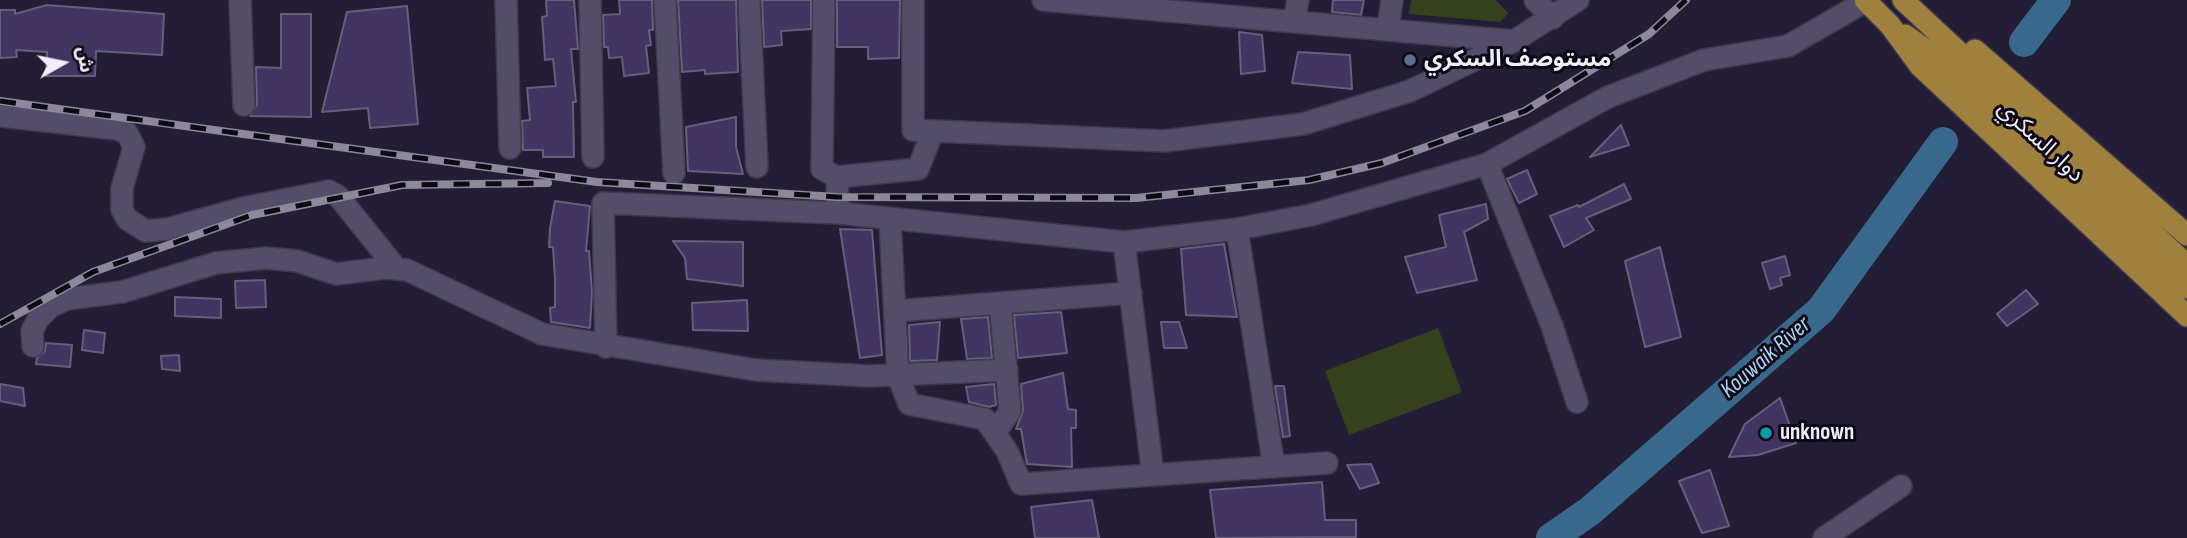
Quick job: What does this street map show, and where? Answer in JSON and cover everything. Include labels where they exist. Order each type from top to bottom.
[{"type":"main road","name":"دوار السكري","points":[[1865,1],[1890,25],[1920,66],[2187,316]]},
{"type":"main road","points":[[1908,4],[2023,126],[2187,288]]},
{"type":"main road","points":[[1908,4],[1975,50],[2187,235]]},
{"type":"main road","points":[[1890,25],[1928,51],[2023,126],[2187,265]]},
{"type":"street","points":[[240,0],[244,106]]},
{"type":"street","points":[[506,0],[510,148]]},
{"type":"street","points":[[590,0],[593,157]]},
{"type":"street","points":[[665,0],[674,173]]},
{"type":"street","points":[[749,0],[757,167]]},
{"type":"street","points":[[824,0],[822,169],[837,177],[918,169],[933,131]]},
{"type":"street","points":[[913,0],[913,130],[1164,141],[1303,124],[1409,91],[1514,41],[1558,9],[1578,0]]},
{"type":"street","points":[[1043,0],[1296,11],[1388,29],[1514,41]]},
{"type":"street","points":[[1388,29],[1392,0]]},
{"type":"street","points":[[1535,0],[1558,9]]},
{"type":"street","points":[[606,347],[604,203],[838,213],[1124,242],[1237,229],[1311,215],[1487,163],[1608,97],[1704,60],[1788,46],[1865,1]]},
{"type":"street","points":[[0,116],[117,129],[127,133],[134,147],[120,199],[122,210],[127,219],[146,230],[167,229],[243,208],[329,191],[338,196],[396,268]]},
{"type":"street","points":[[1487,163],[1552,327],[1577,402]]},
{"type":"street","points":[[837,177],[838,213]]},
{"type":"street","points":[[890,220],[898,376],[909,404],[985,419],[1021,484],[1327,463]]},
{"type":"street","points":[[1237,229],[1274,467]]},
{"type":"street","points":[[1124,242],[1153,475]]},
{"type":"street","points":[[33,346],[32,331],[38,319],[50,307],[67,299],[122,292],[216,263],[249,258],[282,259],[336,274],[396,268],[417,274],[525,328],[561,339],[756,370],[898,376],[1007,370]]},
{"type":"street","points":[[896,311],[1131,293]]},
{"type":"street","points":[[995,433],[1010,411],[1000,303]]},
{"type":"street","points":[[1824,538],[1901,486]]},
{"type":"green space","points":[[1411,0],[1496,0],[1508,13],[1501,22],[1409,14]]},
{"type":"green space","points":[[1438,328],[1462,392],[1349,435],[1325,371]]},
{"type":"building","points":[[546,0],[574,0],[578,49],[571,49],[576,102],[573,102],[574,157],[543,157],[543,150],[523,150],[522,121],[530,120],[527,88],[556,86],[553,59],[545,60],[542,17],[547,16]]},
{"type":"building","points":[[619,0],[652,0],[653,30],[649,30],[651,45],[646,46],[649,73],[624,76],[622,57],[609,58],[608,47],[604,47],[603,15],[620,14]]},
{"type":"building","points":[[678,0],[736,0],[738,72],[682,72]]},
{"type":"building","points":[[762,0],[811,0],[811,29],[781,31],[782,45],[764,47]]},
{"type":"building","points":[[837,0],[900,0],[899,58],[868,59],[868,47],[837,47]]},
{"type":"building","points":[[1333,0],[1364,0],[1361,15],[1332,12]]},
{"type":"building","points":[[47,5],[164,14],[162,55],[96,51],[95,76],[46,76],[47,52],[16,50],[17,57],[0,58],[0,10],[15,10],[15,14]]},
{"type":"building","points":[[407,6],[418,124],[370,128],[368,108],[322,112],[347,12]]},
{"type":"building","points":[[281,14],[311,14],[311,117],[250,116],[257,105],[256,67],[281,68]]},
{"type":"building","points":[[1239,32],[1262,35],[1265,71],[1241,74]]},
{"type":"building","points":[[1298,52],[1350,55],[1352,89],[1292,83]]},
{"type":"building","points":[[736,117],[736,147],[743,174],[688,171],[686,127]]},
{"type":"building","points":[[1621,125],[1629,145],[1590,157]]},
{"type":"building","points":[[1527,170],[1537,194],[1519,203],[1507,179]]},
{"type":"building","points":[[1624,184],[1631,199],[1586,218],[1594,230],[1564,247],[1550,216],[1578,205],[1579,207]]},
{"type":"building","points":[[555,201],[590,206],[586,251],[589,251],[592,292],[590,328],[551,322],[550,308],[555,307],[555,279],[553,247],[549,247]]},
{"type":"building","points":[[1486,204],[1488,219],[1464,232],[1477,280],[1417,293],[1405,257],[1446,247],[1439,215]]},
{"type":"building","points":[[840,229],[872,230],[882,355],[860,358]]},
{"type":"building","points":[[673,241],[743,242],[743,286],[687,279],[685,258]]},
{"type":"building","points":[[1224,244],[1237,317],[1186,315],[1181,249]]},
{"type":"building","points":[[1660,247],[1681,337],[1645,347],[1625,261]]},
{"type":"building","points":[[1785,256],[1790,275],[1780,278],[1782,285],[1770,289],[1762,263]]},
{"type":"building","points":[[265,280],[266,307],[236,308],[235,281]]},
{"type":"building","points":[[2026,290],[2038,304],[2007,326],[1997,314]]},
{"type":"building","points":[[175,297],[221,299],[221,318],[175,316]]},
{"type":"building","points":[[747,300],[748,331],[693,330],[692,303]]},
{"type":"building","points":[[1061,312],[1067,353],[1018,358],[1014,315]]},
{"type":"building","points":[[988,317],[992,358],[967,359],[961,319]]},
{"type":"building","points":[[940,322],[937,360],[910,361],[909,325]]},
{"type":"building","points":[[1161,322],[1179,322],[1187,348],[1164,348]]},
{"type":"building","points":[[84,330],[105,333],[103,353],[82,350]]},
{"type":"building","points":[[46,343],[72,345],[70,367],[36,364],[37,358],[45,351]]},
{"type":"building","points":[[179,355],[180,371],[162,369],[161,356]]},
{"type":"building","points":[[1063,373],[1068,409],[1076,410],[1076,428],[1071,428],[1072,467],[1027,464],[1021,429],[1016,429],[1023,411],[1021,384]]},
{"type":"building","points":[[0,384],[23,388],[25,406],[0,401]]},
{"type":"building","points":[[994,384],[996,405],[989,407],[969,402],[966,387]]},
{"type":"building","points":[[1275,386],[1284,386],[1290,436],[1283,437]]},
{"type":"building","name":"unknown","points":[[1780,398],[1796,443],[1758,455],[1729,457],[1745,424]]},
{"type":"building","points":[[1371,464],[1379,483],[1360,489],[1347,465]]},
{"type":"building","points":[[1710,470],[1729,526],[1702,533],[1679,481]]},
{"type":"building","points":[[1322,482],[1325,520],[1356,520],[1356,537],[1216,538],[1210,490]]},
{"type":"building","points":[[1092,500],[1099,538],[1035,538],[1031,507]]},
{"type":"waterway","name":"Kouwaik River","points":[[2024,42],[2056,0]]},
{"type":"waterway","name":"Kouwaik River","points":[[1551,538],[1590,511],[1821,310],[1943,142]]},
{"type":"railway","points":[[0,101],[597,182],[837,197],[1136,198],[1309,180],[1382,163],[1525,111],[1649,34],[1686,0]]},
{"type":"railway","points":[[0,324],[93,272],[252,215],[402,185],[548,183]]},
{"type":"place","name":"مستوصف السكري","points":[[1410,60]]},
{"type":"place","name":"unknown","points":[[1766,433]]}]
